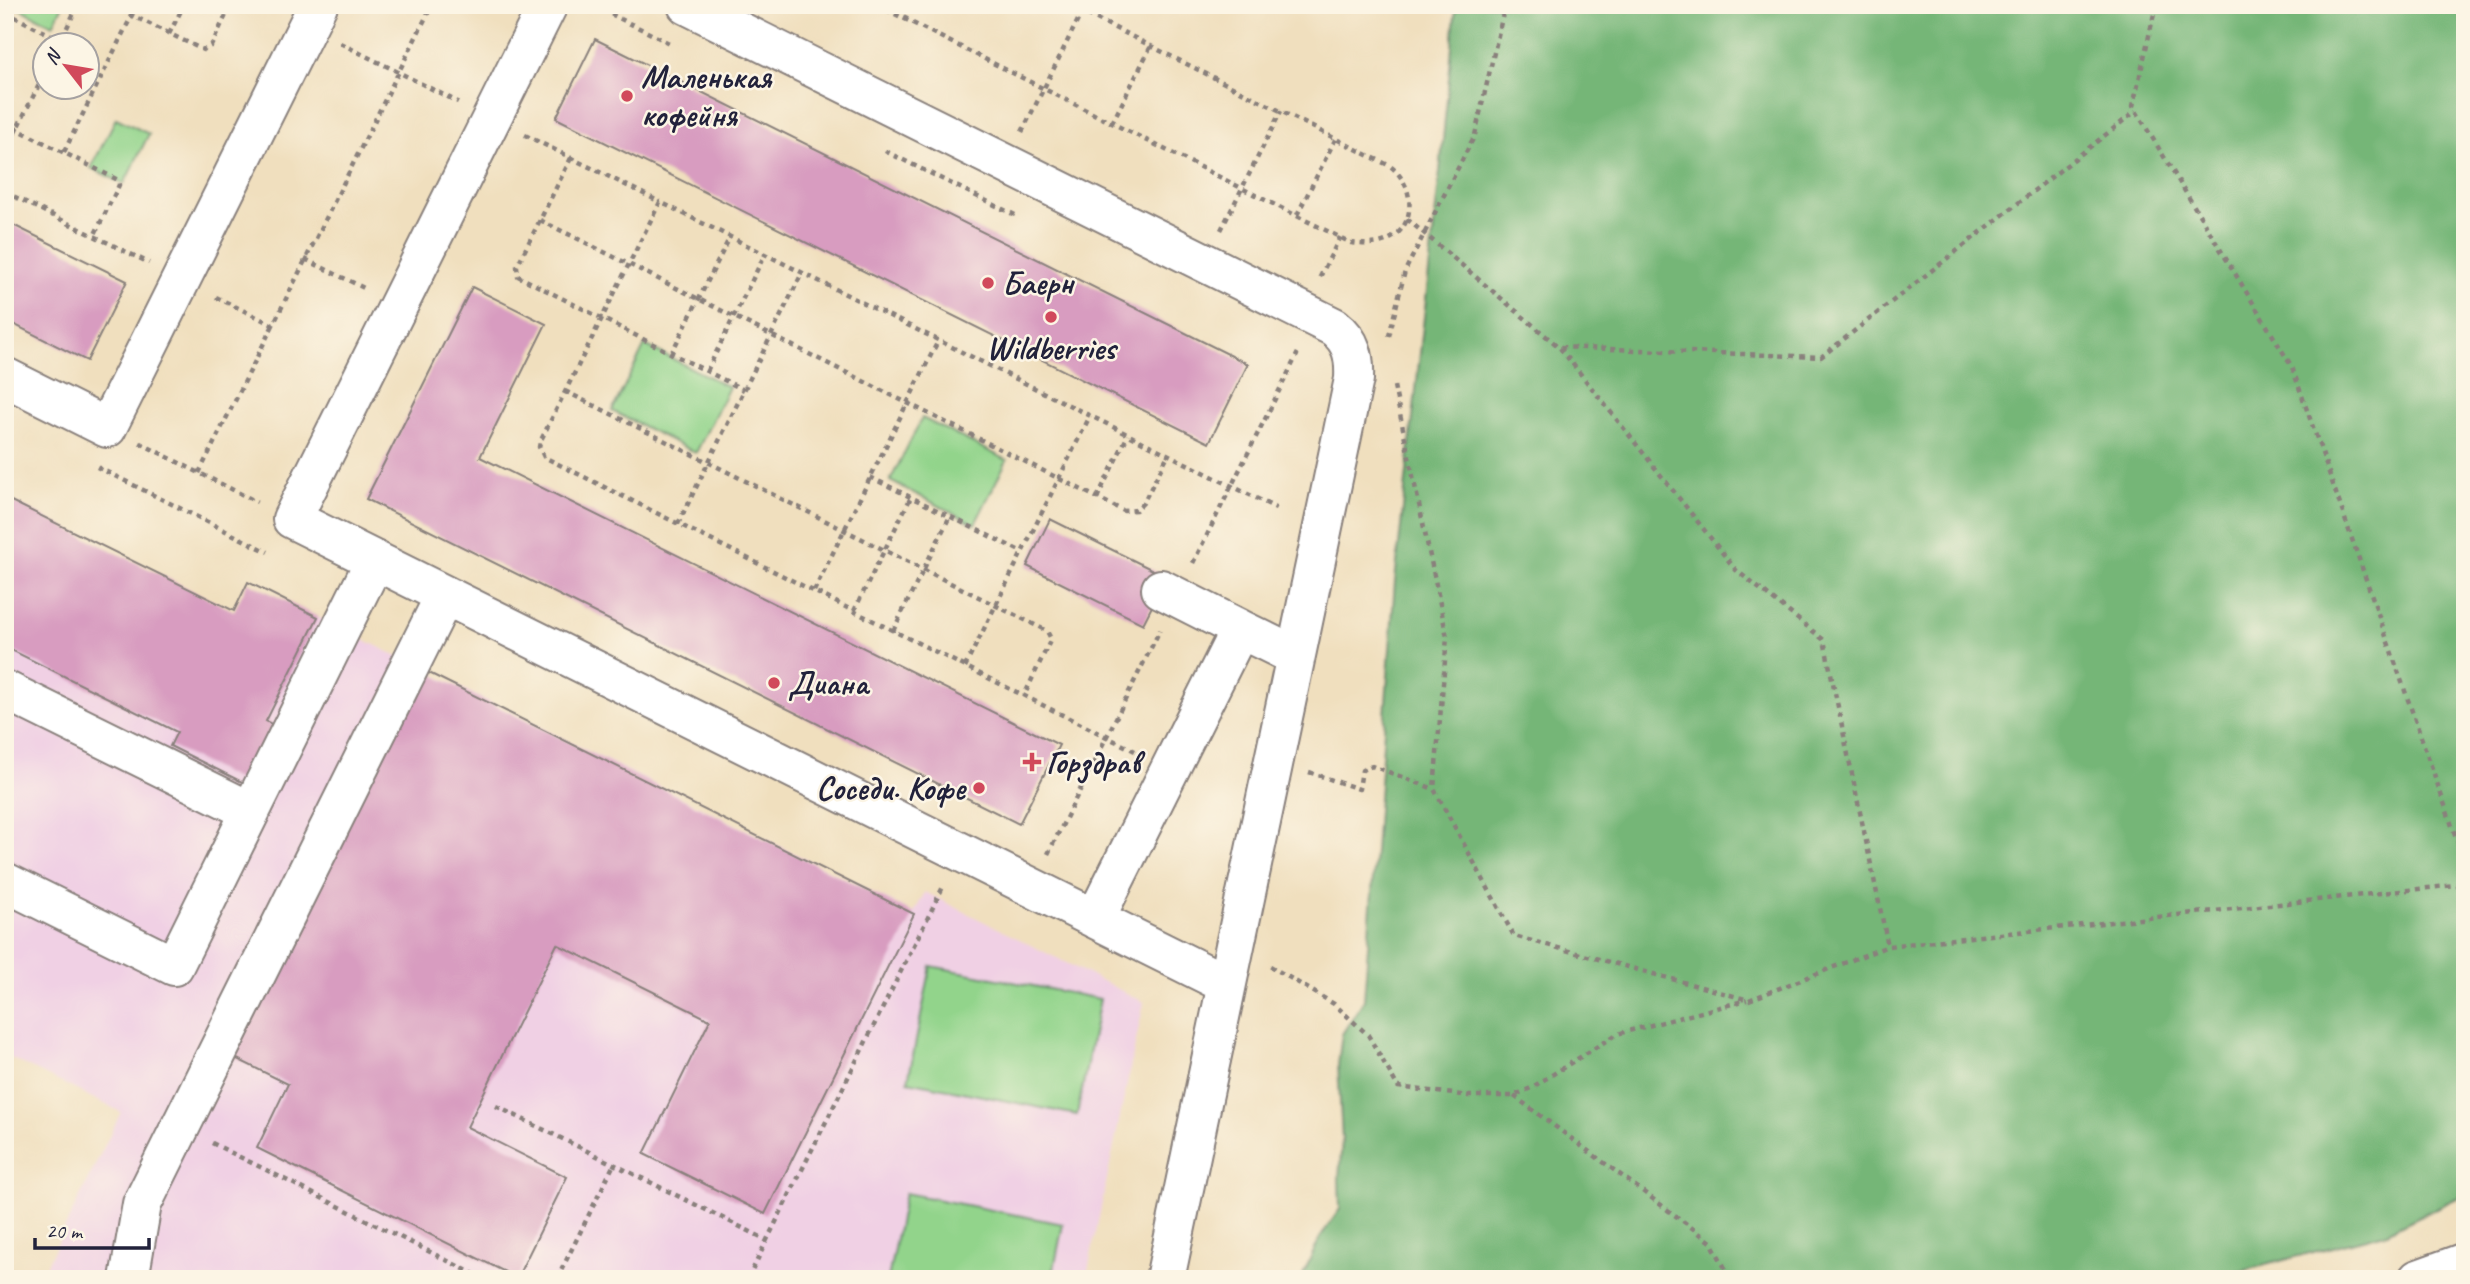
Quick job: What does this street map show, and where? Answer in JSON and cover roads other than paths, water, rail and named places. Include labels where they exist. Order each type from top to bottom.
[{"type":"street","points":[[548,5],[292,519],[1226,984]]},
{"type":"street","points":[[687,5],[1334,327],[1345,335],[1351,347],[1355,362],[1354,379],[1165,1279]]},
{"type":"street","points":[[5,377],[107,428],[312,16]]},
{"type":"street","points":[[5,883],[174,966],[375,560]]},
{"type":"street","points":[[129,1279],[142,1204],[445,595]]},
{"type":"street","points":[[1155,601],[1234,640],[1295,656]]},
{"type":"street","points":[[1096,919],[1234,640]]},
{"type":"street","points":[[5,690],[250,811]]},
{"type":"street","points":[[2418,1279],[2465,1262]]},
{"type":"place","name":"Маленькая кофейня","points":[[627,96]]},
{"type":"place","name":"Баерн","points":[[988,283]]},
{"type":"place","name":"Wildberries","points":[[1051,317]]},
{"type":"place","name":"Диана","points":[[774,683]]},
{"type":"place","name":"Горздрав","points":[[1032,762]]},
{"type":"place","name":"Соседи. Кофе","points":[[979,788]]}]
